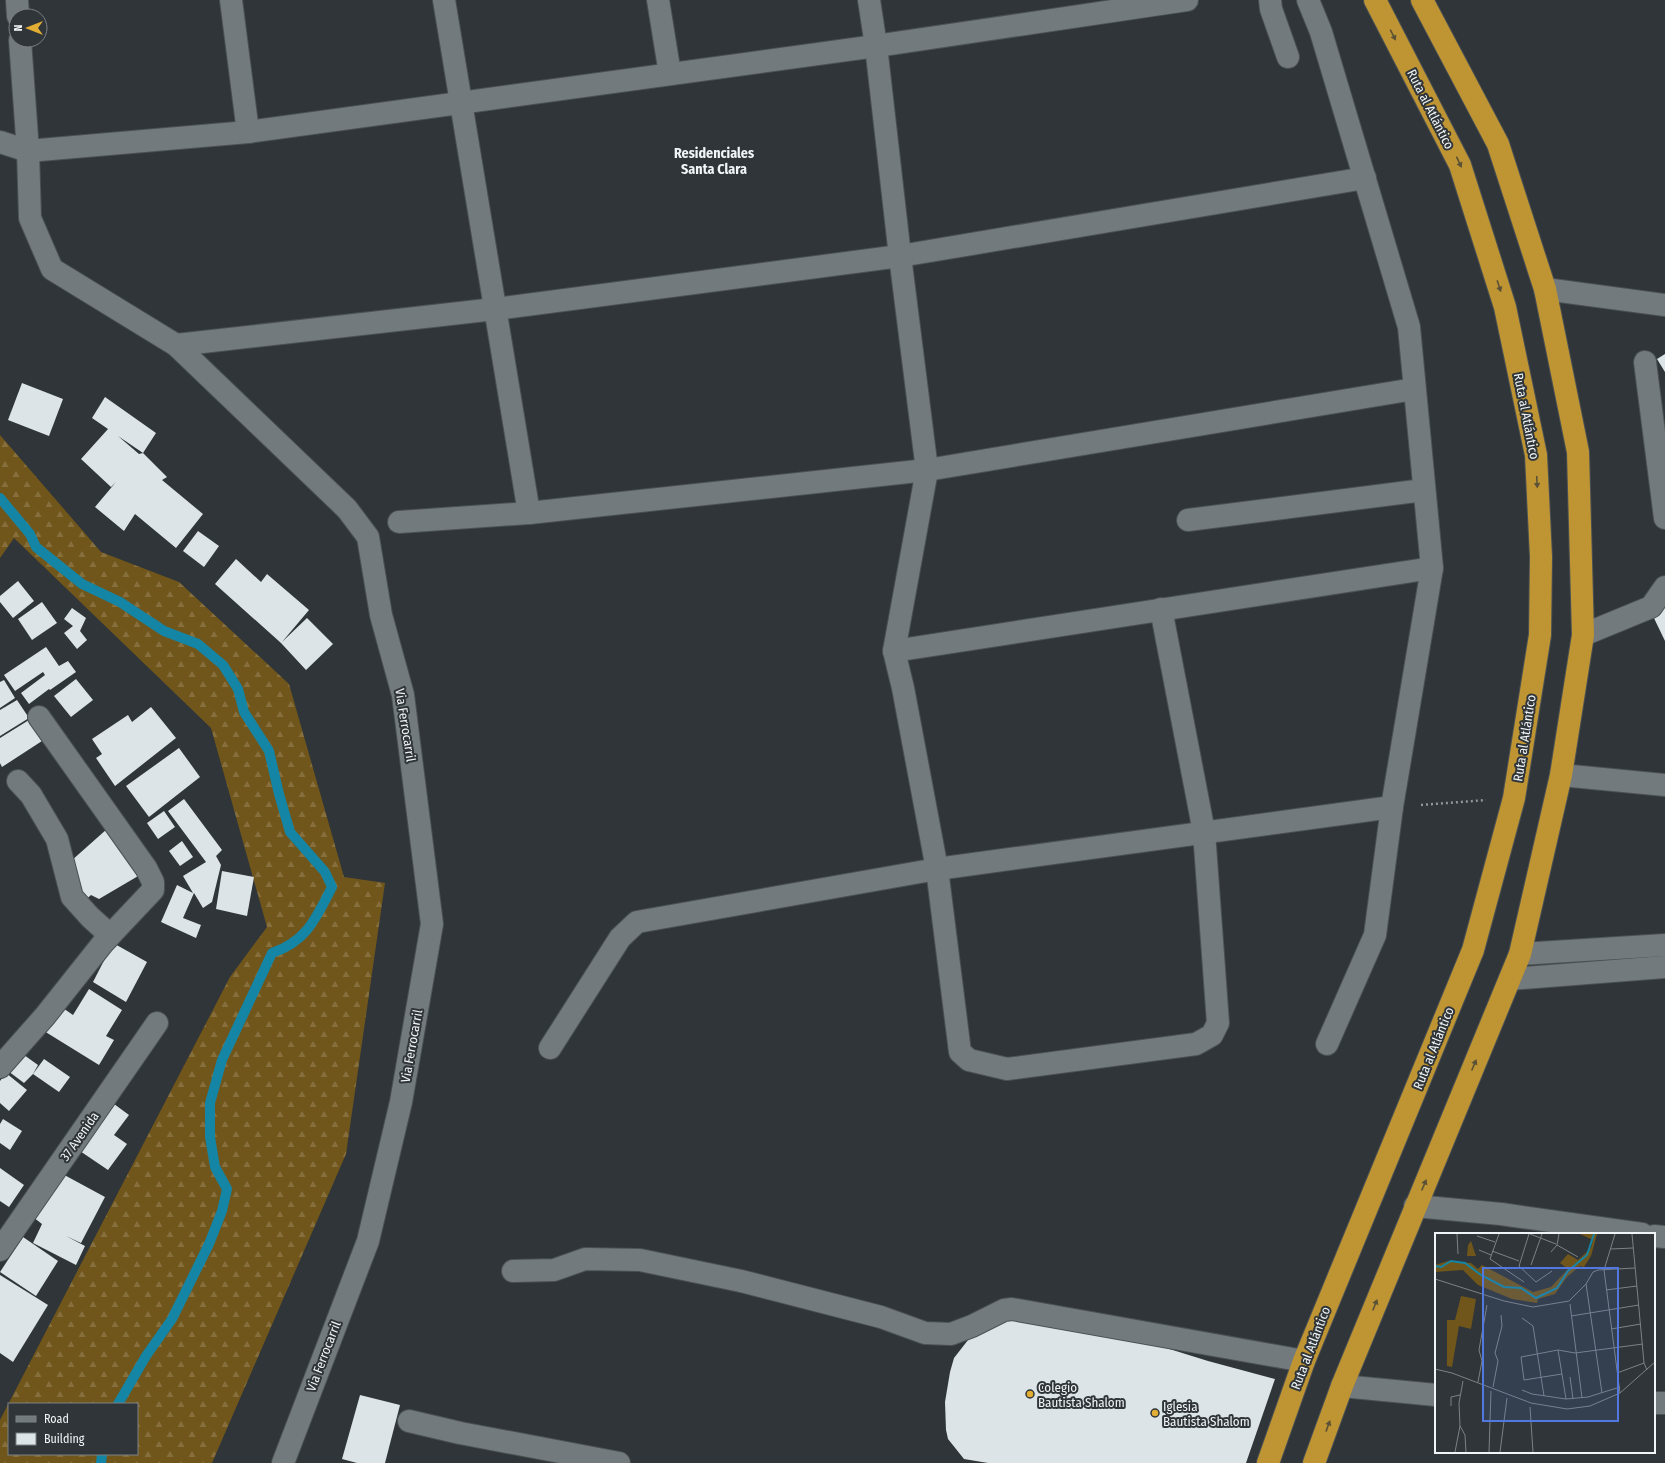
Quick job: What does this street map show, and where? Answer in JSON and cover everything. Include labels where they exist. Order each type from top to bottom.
[{"type":"highway","name":"Ruta al Atlántico","points":[[1268,1463],[1304,1361],[1473,950],[1514,798],[1540,635],[1541,557],[1536,455],[1506,307],[1460,165],[1375,0]]},
{"type":"highway","points":[[1314,1463],[1342,1386],[1520,954],[1561,775],[1583,635],[1578,452],[1545,289],[1498,144],[1422,0]]},
{"type":"street","points":[[232,0],[248,132]]},
{"type":"street","points":[[444,0],[528,513]]},
{"type":"street","points":[[658,0],[670,74]]},
{"type":"street","points":[[869,0],[876,46],[900,256],[927,470],[894,651],[903,688],[937,869],[960,1052],[969,1060],[1007,1069],[1196,1044],[1212,1035],[1218,1023],[1204,832],[1161,609]]},
{"type":"street","points":[[0,142],[28,151],[248,132],[876,46],[1141,3],[1188,0]]},
{"type":"street","points":[[1270,0],[1288,57]]},
{"type":"street","points":[[1308,0],[1321,32],[1409,327],[1432,568],[1392,807],[1375,935],[1327,1044]]},
{"type":"street","name":"Via Ferrocarril","points":[[21,48],[28,151],[30,218],[52,269],[77,282],[176,345],[348,509],[368,537],[381,614],[402,695],[432,924],[402,1102],[368,1241],[283,1463]]},
{"type":"street","points":[[176,345],[495,309],[900,256],[1365,178]]},
{"type":"street","points":[[1545,289],[1665,305]]},
{"type":"street","points":[[1645,362],[1665,518]]},
{"type":"street","points":[[399,522],[528,513],[927,470],[1414,389]]},
{"type":"street","points":[[1188,520],[1424,490]]},
{"type":"street","points":[[894,651],[1432,568]]},
{"type":"street","points":[[1583,635],[1651,607],[1665,587]]},
{"type":"street","points":[[0,1067],[45,1016],[110,935],[153,890],[153,882],[146,868],[39,717]]},
{"type":"street","points":[[1561,775],[1665,785]]},
{"type":"street","points":[[18,780],[31,795],[57,839],[72,896],[90,917],[110,935]]},
{"type":"street","points":[[550,1048],[620,938],[637,922],[937,869],[1392,807]]},
{"type":"street","points":[[1520,954],[1665,945]]},
{"type":"street","points":[[1510,979],[1665,967]]},
{"type":"street","name":"37 Avenida","points":[[0,1250],[157,1023]]},
{"type":"street","points":[[1415,1206],[1501,1214],[1635,1233]]},
{"type":"street","points":[[1655,1236],[1665,1237]]},
{"type":"street","points":[[513,1271],[554,1270],[585,1259],[640,1260],[741,1281],[881,1317],[925,1333],[951,1334],[972,1326],[1004,1310],[1012,1309],[1304,1361]]},
{"type":"street","points":[[1342,1386],[1435,1395]]},
{"type":"street","points":[[409,1421],[460,1433],[619,1463]]},
{"type":"path","points":[[1392,807],[1514,798]]},
{"type":"green space","points":[[0,435],[101,552],[179,582],[289,684],[344,877],[385,883],[346,1154],[212,1463],[0,1463],[0,1420],[8,1405],[8,1455],[138,1455],[138,1403],[9,1403],[230,977],[267,927],[211,728],[14,538],[0,558]]},
{"type":"building","points":[[1665,354],[1665,372],[1657,359]]},
{"type":"building","points":[[22,383],[63,399],[49,436],[8,420]]},
{"type":"building","points":[[105,397],[156,433],[143,453],[167,477],[162,480],[203,514],[176,548],[135,514],[124,531],[95,507],[116,482],[111,487],[81,459],[108,429],[92,418]],"holes":[[[118,436],[143,453],[139,454]]]},
{"type":"building","points":[[198,531],[219,546],[204,567],[183,551]]},
{"type":"building","points":[[236,559],[261,582],[267,574],[309,610],[282,642],[307,618],[333,644],[306,670],[281,643],[215,584]]},
{"type":"building","points":[[18,581],[34,601],[13,618],[0,602],[0,596]]},
{"type":"building","points":[[42,602],[57,623],[32,640],[18,619]]},
{"type":"building","points":[[1665,602],[1665,641],[1652,614]]},
{"type":"building","points":[[72,608],[86,618],[80,631],[87,640],[77,649],[64,633],[73,626],[64,619]]},
{"type":"building","points":[[46,647],[59,666],[68,661],[76,672],[29,704],[21,693],[45,675],[43,672],[15,691],[4,675]]},
{"type":"building","points":[[76,679],[93,700],[71,717],[54,696]]},
{"type":"building","points":[[4,680],[15,698],[0,708],[0,682]]},
{"type":"building","points":[[17,700],[29,718],[0,736],[0,710]]},
{"type":"building","points":[[151,707],[176,738],[115,786],[96,758],[102,754],[92,739],[128,715],[132,722]]},
{"type":"building","points":[[29,720],[42,741],[2,767],[0,763],[0,738]]},
{"type":"building","points":[[179,748],[200,777],[149,817],[126,786]]},
{"type":"building","points":[[184,799],[222,850],[216,856],[221,865],[212,902],[203,908],[194,893],[183,918],[201,925],[196,938],[161,922],[177,885],[193,893],[183,876],[206,862],[168,811]]},
{"type":"building","points":[[164,811],[175,827],[158,839],[147,823]]},
{"type":"building","points":[[107,829],[145,872],[99,899],[91,895],[82,903],[71,861]]},
{"type":"building","points":[[182,841],[193,857],[180,866],[169,851]]},
{"type":"building","points":[[222,871],[254,877],[247,916],[216,909]]},
{"type":"building","points":[[113,943],[147,962],[126,1002],[93,982]]},
{"type":"building","points":[[89,989],[122,1010],[106,1036],[114,1040],[99,1065],[44,1031],[60,1006],[73,1015]]},
{"type":"building","points":[[17,1050],[38,1065],[33,1074],[24,1083],[4,1068]]},
{"type":"building","points":[[44,1059],[70,1077],[59,1092],[33,1074]]},
{"type":"building","points":[[6,1073],[27,1090],[9,1111],[0,1103],[0,1081]]},
{"type":"building","points":[[110,1101],[129,1115],[114,1135],[127,1144],[108,1170],[77,1149]]},
{"type":"building","points":[[3,1119],[22,1131],[10,1150],[0,1143],[0,1124]]},
{"type":"building","points":[[0,1168],[24,1185],[9,1207],[0,1201]]},
{"type":"building","points":[[57,1171],[105,1197],[81,1243],[66,1236],[85,1246],[76,1265],[33,1243],[42,1224],[33,1217]]},
{"type":"building","points":[[23,1237],[58,1261],[36,1296],[0,1272]]},
{"type":"building","points":[[0,1275],[48,1305],[13,1362],[0,1353]]},
{"type":"building","points":[[1002,1318],[1131,1337],[1208,1361],[1275,1379],[1246,1463],[988,1463],[964,1459],[948,1439],[946,1430],[945,1402],[950,1372],[954,1358],[975,1331]]},
{"type":"building","points":[[360,1395],[400,1405],[385,1463],[357,1463],[342,1459]]},
{"type":"waterway","points":[[0,498],[30,534],[36,547],[82,584],[120,602],[164,631],[198,644],[223,665],[238,689],[244,712],[269,751],[290,832],[325,872],[332,887],[321,909],[302,935],[294,942],[272,953],[222,1060],[210,1103],[210,1137],[215,1167],[227,1189],[222,1211],[209,1244],[172,1319],[146,1356],[119,1403]]},
{"type":"waterway","points":[[101,1463],[102,1455]]},
{"type":"place","name":"Colegio Bautista Shalom","points":[[1030,1394]]},
{"type":"place","name":"Iglesia Bautista Shalom","points":[[1155,1413]]},
{"type":"district","name":"Residenciales Santa Clara","points":[[714,162]]}]
